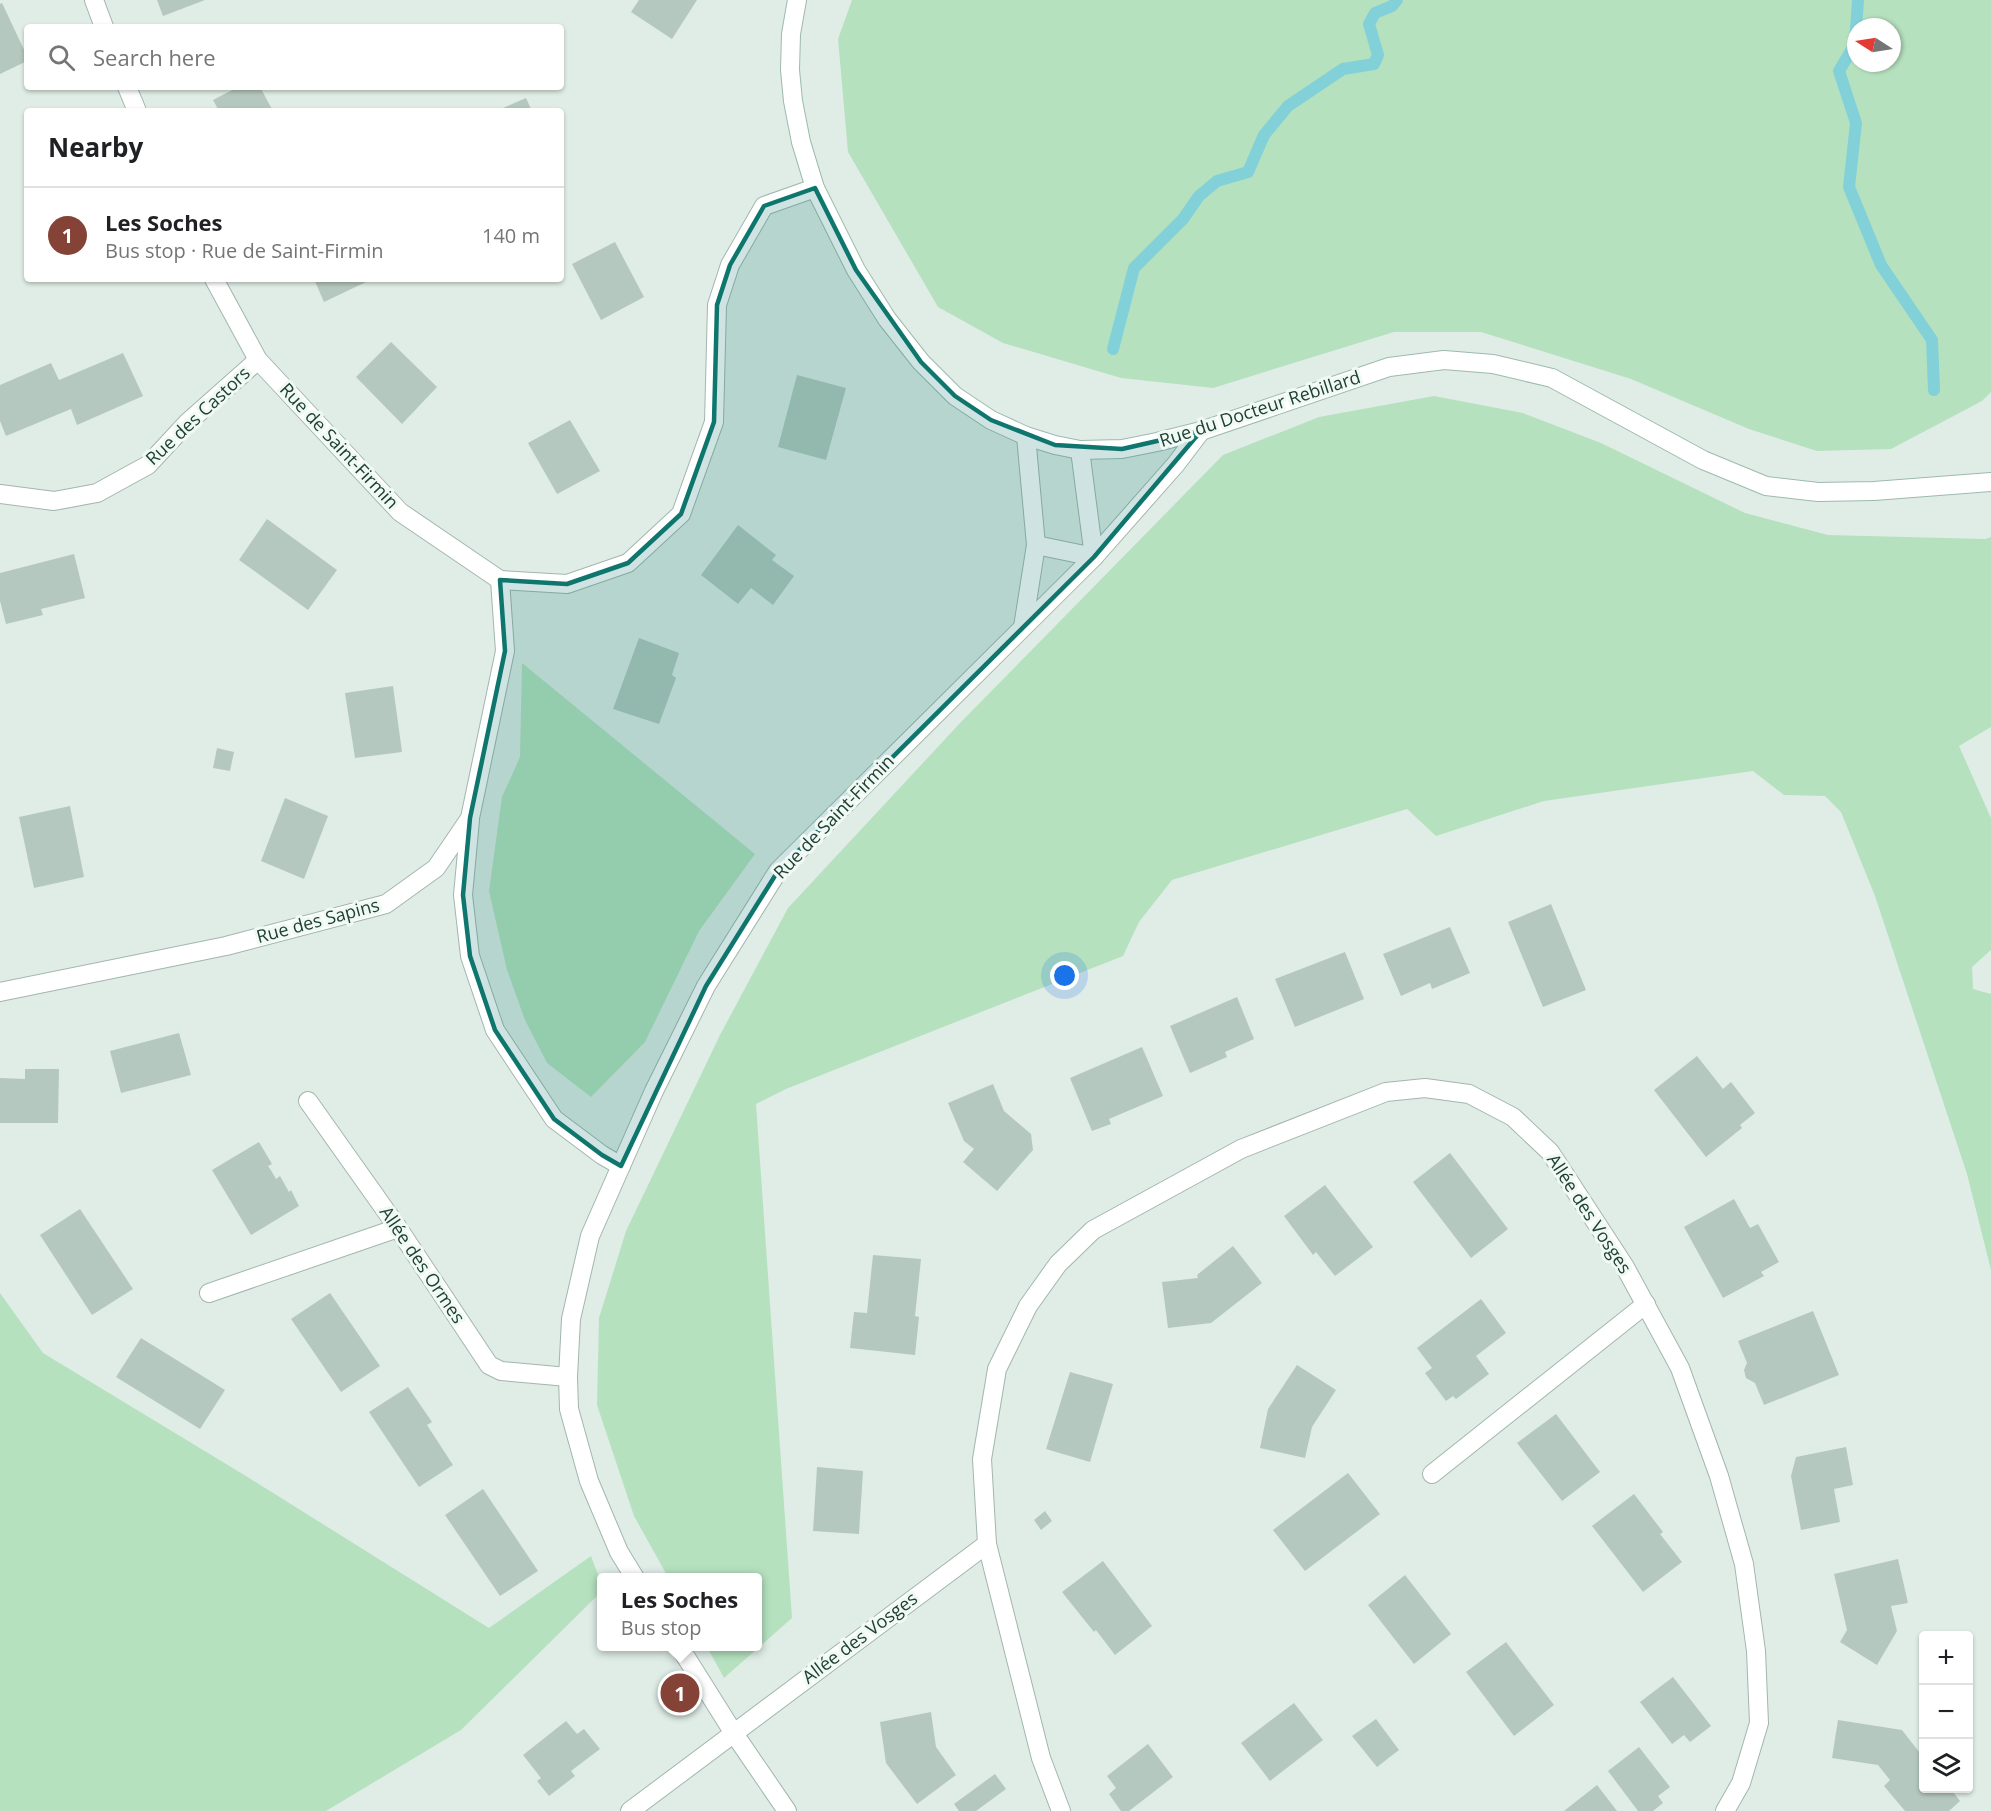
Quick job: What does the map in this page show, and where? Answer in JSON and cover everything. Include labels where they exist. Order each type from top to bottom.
[{"type":"street","points":[[94,0],[103,24]]},
{"type":"street","name":"Rue du Docteur Rebillard","points":[[797,0],[791,34],[789,70],[801,142],[815,188],[856,270],[886,319],[921,363],[955,396],[991,420],[1026,436],[1080,450],[1122,448],[1157,442],[1201,431],[1389,367],[1443,360],[1492,364],[1552,378],[1703,460],[1766,486],[1818,492],[1874,491],[1991,482]]},
{"type":"street","points":[[128,90],[136,108]]},
{"type":"street","points":[[500,580],[567,584],[628,563],[681,514],[714,422],[717,305],[730,265],[764,206],[815,188]]},
{"type":"street","name":"Rue de Saint-Firmin","points":[[216,282],[258,360],[400,512],[500,580]]},
{"type":"street","name":"Rue des Castors","points":[[0,494],[54,501],[98,493],[148,465],[187,423],[258,360]]},
{"type":"street","name":"Rue de Saint-Firmin","points":[[632,1573],[619,1552],[589,1481],[569,1409],[571,1319],[590,1236],[654,1091],[706,986],[778,871],[1094,557],[1176,464],[1201,431]]},
{"type":"street","points":[[1023,627],[1036,545],[1026,436]]},
{"type":"street","points":[[1036,545],[1094,557],[1080,450]]},
{"type":"street","name":"Rue des Sapins","points":[[0,992],[226,946],[386,904],[436,868],[470,818],[505,651],[500,580]]},
{"type":"street","points":[[470,818],[463,895],[470,956],[495,1030],[554,1119],[602,1155],[621,1166]]},
{"type":"street","name":"Allée des Vosges","points":[[1062,1811],[1041,1758],[987,1544],[982,1459],[997,1369],[1028,1306],[1058,1264],[1093,1230],[1241,1149],[1386,1092],[1425,1088],[1469,1094],[1513,1117],[1550,1152],[1625,1267],[1680,1368],[1719,1476],[1744,1564],[1756,1651],[1759,1723],[1741,1782],[1725,1811]]},
{"type":"street","name":"Allée des Ormes","points":[[308,1101],[398,1228],[489,1365],[501,1371],[568,1377]]},
{"type":"street","points":[[209,1293],[398,1228]]},
{"type":"street","points":[[1432,1474],[1646,1304]]},
{"type":"street","name":"Allée des Vosges","points":[[630,1811],[987,1544]]},
{"type":"street","points":[[682,1651],[787,1811]]},
{"type":"highlighted area","points":[[815,188],[856,270],[921,362],[955,396],[991,420],[1055,445],[1122,449],[1201,431],[1094,557],[778,871],[706,986],[621,1166],[602,1155],[554,1119],[495,1030],[470,956],[463,895],[470,818],[505,651],[500,580],[567,584],[628,563],[681,514],[714,422],[717,305],[730,265],[764,206]]},
{"type":"green space","points":[[852,0],[1991,0],[1991,392],[1982,401],[1891,449],[1817,451],[1749,429],[1631,379],[1481,332],[1394,332],[1213,388],[1121,378],[1003,343],[938,307],[848,152],[838,39]]},
{"type":"green space","points":[[1434,396],[1523,413],[1601,443],[1745,513],[1828,535],[1985,539],[1991,537],[1991,727],[1959,746],[1991,818],[1991,950],[1972,967],[1973,989],[1991,994],[1991,1270],[1967,1174],[1875,896],[1841,812],[1825,796],[1784,795],[1753,771],[1544,801],[1436,836],[1407,809],[1172,880],[1139,922],[1123,956],[786,1089],[756,1104],[792,1618],[762,1644],[762,1573],[666,1573],[634,1516],[597,1405],[599,1318],[626,1231],[720,1035],[788,908],[961,722],[1223,455],[1319,417]]},
{"type":"green space","points":[[522,663],[755,854],[699,931],[645,1042],[591,1097],[547,1063],[525,1020],[507,970],[489,891],[502,797],[520,757]]},
{"type":"green space","points":[[0,1293],[43,1353],[246,1476],[489,1628],[591,1556],[597,1573],[597,1596],[461,1730],[326,1811],[0,1811]]},
{"type":"green space","points":[[709,1651],[755,1651],[724,1678]]},
{"type":"building","points":[[157,0],[205,0],[163,16]]},
{"type":"building","points":[[639,0],[697,0],[672,39],[631,12]]},
{"type":"building","points":[[2,3],[24,50],[24,62],[0,74],[0,4]]},
{"type":"building","points":[[232,90],[262,90],[271,108],[217,108],[213,100]]},
{"type":"building","points":[[526,98],[531,108],[503,108]]},
{"type":"building","points":[[615,242],[644,297],[601,320],[572,264]]},
{"type":"building","points":[[315,282],[366,282],[324,302]]},
{"type":"building","points":[[391,342],[437,387],[402,424],[356,377]]},
{"type":"building","points":[[123,353],[143,396],[77,425],[71,409],[6,436],[0,421],[0,385],[51,363],[59,380]]},
{"type":"building","points":[[797,375],[846,388],[826,460],[778,447]]},
{"type":"building","points":[[570,420],[600,471],[557,494],[528,443]]},
{"type":"building","points":[[267,519],[337,570],[308,610],[239,560]]},
{"type":"building","points":[[738,525],[776,555],[772,560],[794,576],[773,605],[751,588],[738,604],[701,575]]},
{"type":"building","points":[[74,554],[85,598],[41,609],[43,615],[6,624],[0,601],[0,573]]},
{"type":"building","points":[[639,638],[679,653],[672,675],[676,678],[659,724],[613,709]]},
{"type":"building","points":[[393,686],[402,752],[355,758],[345,693]]},
{"type":"building","points":[[217,748],[234,752],[230,771],[213,768]]},
{"type":"building","points":[[285,798],[328,816],[304,879],[261,861]]},
{"type":"building","points":[[70,806],[84,877],[34,888],[19,817]]},
{"type":"building","points":[[1551,904],[1586,990],[1543,1007],[1508,922]]},
{"type":"building","points":[[1450,927],[1470,973],[1432,989],[1430,983],[1401,996],[1383,954]]},
{"type":"building","points":[[1345,952],[1364,999],[1295,1027],[1275,979]]},
{"type":"building","points":[[1237,997],[1254,1039],[1225,1052],[1227,1057],[1190,1073],[1170,1026]]},
{"type":"building","points":[[179,1033],[191,1075],[121,1093],[110,1051]]},
{"type":"building","points":[[1142,1047],[1163,1096],[1109,1119],[1111,1124],[1092,1131],[1070,1078]]},
{"type":"building","points":[[1697,1056],[1723,1089],[1731,1082],[1755,1113],[1740,1125],[1742,1128],[1706,1157],[1654,1090]]},
{"type":"building","points":[[25,1069],[59,1069],[58,1123],[0,1123],[0,1078],[25,1079]]},
{"type":"building","points":[[993,1084],[1004,1111],[1031,1134],[1033,1150],[997,1191],[963,1162],[974,1149],[964,1141],[948,1103]]},
{"type":"building","points":[[259,1142],[272,1164],[268,1166],[276,1179],[280,1176],[289,1192],[291,1190],[299,1206],[251,1235],[212,1170]]},
{"type":"building","points":[[1450,1153],[1508,1229],[1471,1258],[1413,1182]]},
{"type":"building","points":[[1325,1185],[1373,1247],[1335,1276],[1316,1252],[1313,1255],[1284,1216]]},
{"type":"building","points":[[1734,1199],[1750,1228],[1758,1224],[1779,1262],[1761,1272],[1764,1276],[1723,1298],[1684,1227]]},
{"type":"building","points":[[80,1209],[133,1289],[92,1315],[40,1235]]},
{"type":"building","points":[[1233,1246],[1262,1283],[1211,1323],[1168,1328],[1162,1282],[1198,1278],[1197,1275]]},
{"type":"building","points":[[873,1255],[921,1259],[915,1316],[919,1317],[915,1355],[850,1348],[854,1312],[867,1313]]},
{"type":"building","points":[[330,1293],[380,1366],[341,1392],[291,1319]]},
{"type":"building","points":[[1481,1299],[1506,1333],[1476,1356],[1489,1374],[1456,1399],[1453,1396],[1446,1401],[1425,1373],[1432,1368],[1417,1348]]},
{"type":"building","points":[[1813,1311],[1839,1375],[1764,1405],[1755,1383],[1746,1378],[1744,1370],[1747,1363],[1738,1341]]},
{"type":"building","points":[[141,1338],[225,1390],[200,1429],[116,1377]]},
{"type":"building","points":[[1297,1365],[1336,1390],[1312,1427],[1305,1458],[1260,1448],[1268,1409]]},
{"type":"building","points":[[1070,1372],[1113,1384],[1090,1462],[1046,1449]]},
{"type":"building","points":[[408,1387],[432,1422],[427,1425],[453,1465],[419,1487],[369,1412]]},
{"type":"building","points":[[1556,1414],[1600,1472],[1562,1501],[1517,1443]]},
{"type":"building","points":[[1846,1447],[1853,1485],[1834,1489],[1840,1522],[1801,1530],[1791,1476],[1796,1457]]},
{"type":"building","points":[[817,1467],[863,1471],[859,1534],[813,1531]]},
{"type":"building","points":[[1348,1473],[1380,1514],[1305,1571],[1273,1530]]},
{"type":"building","points":[[483,1489],[538,1571],[500,1596],[445,1515]]},
{"type":"building","points":[[1634,1494],[1663,1532],[1660,1534],[1682,1562],[1643,1592],[1592,1526]]},
{"type":"building","points":[[1045,1511],[1052,1521],[1041,1530],[1034,1520]]},
{"type":"building","points":[[1898,1559],[1908,1603],[1891,1606],[1897,1631],[1877,1665],[1840,1642],[1847,1630],[1834,1574]]},
{"type":"building","points":[[1103,1561],[1152,1626],[1115,1655],[1062,1592]]},
{"type":"building","points":[[1405,1575],[1451,1634],[1414,1664],[1368,1605]]},
{"type":"building","points":[[1506,1642],[1554,1705],[1514,1736],[1466,1672]]},
{"type":"building","points":[[1673,1677],[1711,1726],[1690,1742],[1684,1735],[1672,1744],[1640,1702]]},
{"type":"building","points":[[1294,1703],[1323,1740],[1270,1781],[1241,1743]]},
{"type":"building","points":[[931,1712],[936,1747],[956,1775],[917,1804],[886,1763],[880,1722]]},
{"type":"building","points":[[1376,1719],[1399,1750],[1377,1767],[1352,1736]]},
{"type":"building","points":[[1838,1720],[1902,1730],[1919,1752],[1919,1793],[1954,1793],[1960,1801],[1949,1811],[1905,1811],[1884,1786],[1890,1780],[1878,1765],[1832,1758]]},
{"type":"building","points":[[566,1721],[577,1734],[584,1729],[600,1749],[571,1771],[575,1776],[549,1796],[537,1781],[541,1778],[523,1755]]},
{"type":"building","points":[[1148,1744],[1173,1777],[1129,1811],[1121,1811],[1109,1794],[1116,1788],[1107,1776]]},
{"type":"building","points":[[1639,1747],[1670,1787],[1658,1796],[1663,1803],[1653,1811],[1638,1811],[1608,1771]]},
{"type":"building","points":[[995,1774],[1006,1789],[976,1811],[959,1811],[954,1804]]},
{"type":"building","points":[[1597,1785],[1617,1811],[1564,1811]]},
{"type":"waterway","points":[[1113,349],[1134,268],[1183,219],[1199,196],[1217,181],[1248,172],[1264,135],[1288,106],[1343,69],[1374,64],[1378,55],[1369,24],[1375,13],[1392,6],[1397,0]]},
{"type":"waterway","points":[[1858,0],[1855,44],[1839,71],[1856,123],[1849,187],[1881,265],[1932,340],[1934,390]]},
{"type":"place","name":"Les Soches","points":[[680,1693]]}]
